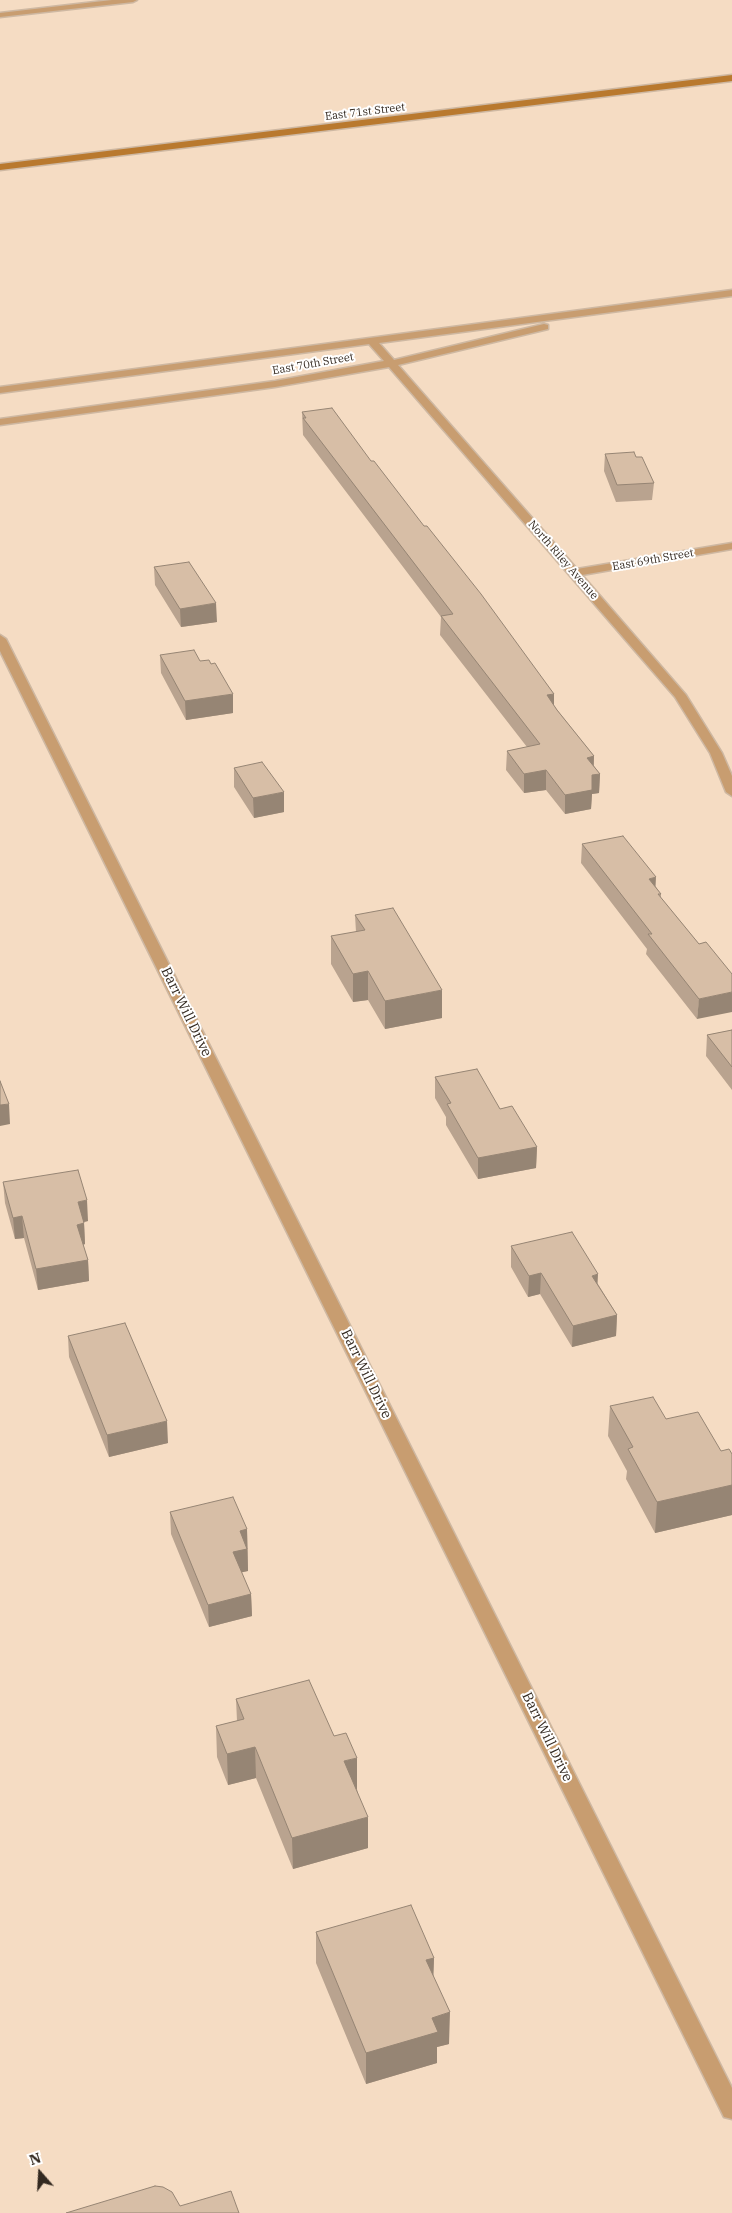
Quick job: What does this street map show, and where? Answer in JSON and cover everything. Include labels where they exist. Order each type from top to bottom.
[{"type":"main road","name":"East 71st Street","points":[[0,167],[732,78]]},
{"type":"street","points":[[0,14],[132,0]]},
{"type":"street","name":"East 70th Street","points":[[0,390],[732,293]]},
{"type":"street","name":"East 70th Street","points":[[0,422],[236,390],[392,363],[626,308]]},
{"type":"street","name":"North Riley Avenue","points":[[372,341],[680,694],[716,753],[732,792]]},
{"type":"street","name":"East 69th Street","points":[[574,573],[732,546]]},
{"type":"street","name":"Barr Will Drive","points":[[0,639],[732,2110]]},
{"type":"building","points":[[332,408],[371,461],[374,461],[424,526],[427,526],[481,594],[554,694],[547,695],[594,756],[587,758],[600,774],[592,775],[592,790],[565,795],[546,770],[524,774],[507,751],[540,744],[441,616],[453,614],[303,418],[306,418],[302,412]]},
{"type":"building","points":[[634,452],[636,457],[642,457],[654,483],[617,485],[605,454]]},
{"type":"building","points":[[189,562],[216,603],[180,609],[154,567]]},
{"type":"building","points":[[194,650],[200,661],[209,660],[211,664],[215,663],[233,694],[185,701],[160,655]]},
{"type":"building","points":[[262,762],[284,792],[253,798],[234,768]]},
{"type":"building","points":[[623,836],[656,877],[649,879],[661,894],[658,894],[699,944],[706,942],[732,974],[732,992],[699,999],[648,934],[652,934],[582,844]]},
{"type":"building","points":[[393,908],[442,990],[385,1001],[368,971],[353,974],[331,936],[365,930],[355,915]]},
{"type":"building","points":[[732,1030],[732,1067],[707,1035]]},
{"type":"building","points":[[477,1069],[500,1109],[512,1106],[537,1147],[478,1158],[447,1104],[451,1103],[435,1077]]},
{"type":"building","points":[[0,1081],[9,1104],[0,1105]]},
{"type":"building","points":[[78,1170],[87,1200],[78,1202],[84,1223],[77,1225],[88,1260],[36,1269],[22,1216],[13,1218],[3,1182]]},
{"type":"building","points":[[572,1232],[598,1274],[592,1276],[617,1315],[573,1326],[541,1273],[529,1276],[511,1246]]},
{"type":"building","points":[[125,1323],[167,1421],[107,1435],[68,1336]]},
{"type":"building","points":[[653,1397],[666,1419],[698,1412],[721,1451],[729,1449],[732,1454],[732,1485],[657,1502],[628,1449],[633,1447],[610,1406]]},
{"type":"building","points":[[233,1497],[247,1529],[240,1531],[247,1549],[233,1552],[251,1594],[208,1605],[170,1512]]},
{"type":"building","points":[[309,1680],[334,1736],[346,1733],[357,1758],[344,1761],[368,1817],[292,1838],[255,1747],[227,1754],[216,1726],[244,1719],[236,1699]]},
{"type":"building","points":[[411,1905],[434,1958],[426,1960],[450,2012],[432,2018],[438,2032],[366,2053],[316,1932]]},
{"type":"building","points":[[155,2186],[163,2187],[172,2192],[180,2206],[231,2191],[239,2213],[66,2213]]}]
